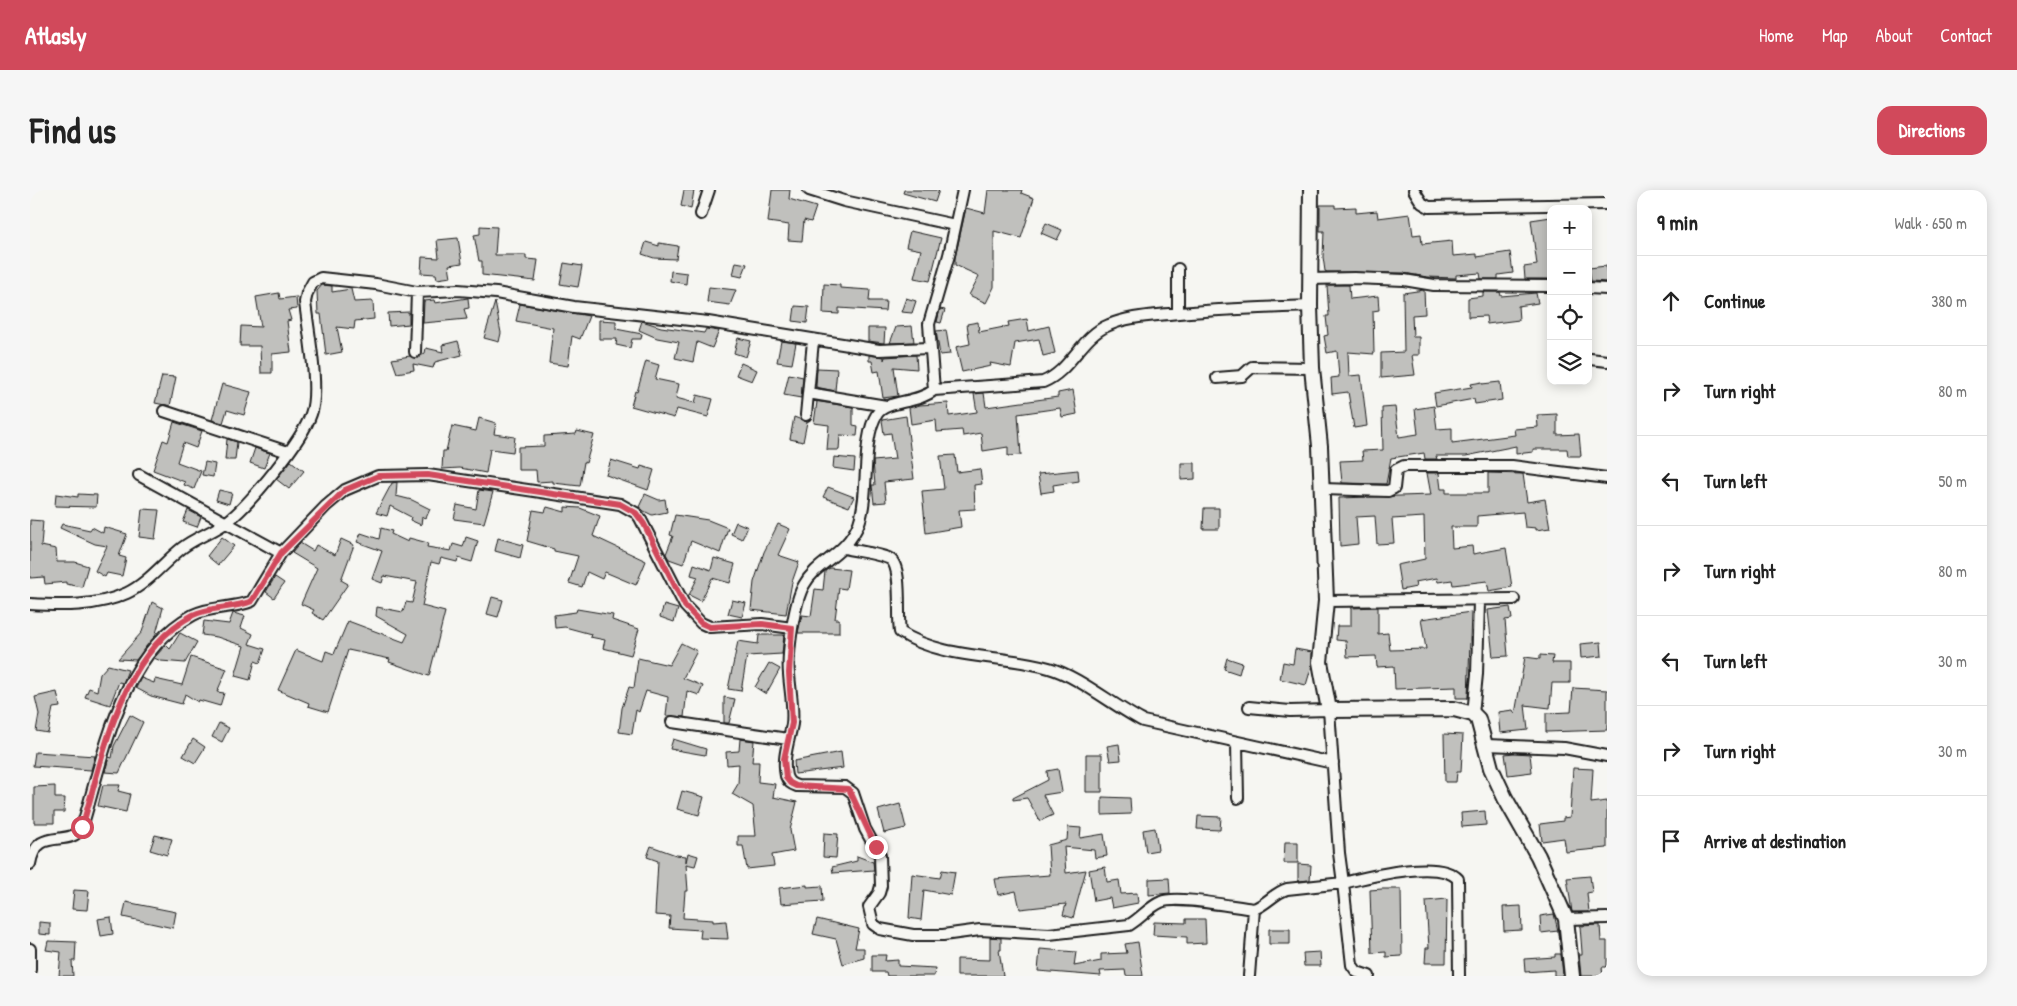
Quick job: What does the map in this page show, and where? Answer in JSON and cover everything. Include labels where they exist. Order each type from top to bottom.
[{"type":"street","points":[[702,214],[709,190]]},
{"type":"street","points":[[809,190],[844,201],[955,226]]},
{"type":"street","points":[[934,390],[929,324],[949,255],[963,190]]},
{"type":"street","points":[[1311,190],[1310,306],[1312,368],[1322,489],[1326,601],[1320,662],[1329,710],[1339,853],[1352,965],[1357,972],[1368,976]]},
{"type":"street","points":[[1414,190],[1422,203],[1430,207],[1607,204]]},
{"type":"street","points":[[1178,269],[1178,313]]},
{"type":"street","points":[[30,604],[68,606],[117,597],[128,593],[183,548],[228,522],[254,494],[288,452],[311,415],[314,386],[306,302],[307,293],[312,282],[321,278],[376,284],[417,292],[458,290],[496,293],[574,307],[708,322],[814,341],[878,350],[930,348]]},
{"type":"street","points":[[1310,279],[1362,278],[1412,280],[1434,285],[1547,286]]},
{"type":"street","points":[[1592,288],[1607,289]]},
{"type":"street","points":[[415,352],[417,292]]},
{"type":"street","points":[[808,393],[886,406],[915,401],[926,397],[934,390],[1044,382],[1054,378],[1096,332],[1108,325],[1146,316],[1210,309],[1310,306]]},
{"type":"street","points":[[806,416],[814,341]]},
{"type":"street","points":[[1592,359],[1607,361]]},
{"type":"street","points":[[1217,378],[1242,376],[1252,367],[1312,368]]},
{"type":"street","points":[[886,406],[878,412],[874,420],[868,459],[865,502],[858,523],[844,548],[803,585],[792,628],[789,666],[792,723],[784,759],[786,778],[790,783],[796,786],[845,787],[852,793],[865,829],[880,856],[881,886],[879,893],[869,907],[874,924],[880,929],[928,935],[980,930],[1049,934],[1129,925],[1154,906],[1167,900],[1254,909],[1264,904],[1278,892],[1287,889],[1343,883],[1394,871],[1425,869],[1454,874],[1458,879],[1458,976]]},
{"type":"street","points":[[164,411],[288,452]]},
{"type":"street","points":[[1322,489],[1388,491],[1394,488],[1396,470],[1404,466],[1512,466],[1607,478]]},
{"type":"street","points":[[30,864],[33,850],[38,844],[79,832],[120,704],[128,685],[149,654],[170,632],[195,614],[252,601],[281,553],[326,506],[345,490],[359,482],[378,476],[403,474],[438,476],[613,503],[626,507],[636,513],[644,524],[685,606],[701,623],[710,627],[762,624],[792,628]]},
{"type":"street","points":[[139,475],[228,522],[281,553]]},
{"type":"street","points":[[844,548],[889,558],[894,564],[898,575],[900,632],[910,639],[942,649],[1050,668],[1078,681],[1121,710],[1143,721],[1333,763]]},
{"type":"street","points":[[1326,601],[1479,601],[1514,599]]},
{"type":"street","points":[[1473,714],[1477,674],[1479,601]]},
{"type":"street","points":[[1249,707],[1290,711],[1454,709],[1473,714],[1478,719],[1491,768],[1538,856],[1566,919],[1572,976]]},
{"type":"street","points":[[672,722],[788,738]]},
{"type":"street","points":[[1237,742],[1238,798]]},
{"type":"street","points":[[1486,745],[1564,748],[1607,756]]},
{"type":"street","points":[[1250,976],[1254,909]]},
{"type":"street","points":[[1566,919],[1607,918]]},
{"type":"street","points":[[30,949],[30,970]]},
{"type":"building","points":[[684,190],[694,190],[691,209],[681,206]]},
{"type":"building","points":[[772,190],[790,190],[789,199],[816,207],[811,222],[804,220],[802,241],[788,240],[789,225],[768,222]]},
{"type":"building","points":[[904,190],[939,190],[935,202],[903,193]]},
{"type":"building","points":[[988,190],[1022,190],[1021,193],[1034,198],[1021,238],[994,231],[994,287],[986,303],[969,295],[979,276],[955,265],[955,258],[966,208],[985,213]]},
{"type":"building","points":[[1320,205],[1335,205],[1335,208],[1356,207],[1356,213],[1377,211],[1378,218],[1410,214],[1413,235],[1421,234],[1422,244],[1452,241],[1453,256],[1477,254],[1477,257],[1510,252],[1513,273],[1498,275],[1498,279],[1481,279],[1480,273],[1456,275],[1456,278],[1427,277],[1404,273],[1327,272],[1325,271],[1323,257],[1324,231],[1320,231]]},
{"type":"building","points":[[1547,218],[1547,279],[1525,279],[1524,267],[1537,265],[1531,220]]},
{"type":"building","points":[[1046,223],[1062,230],[1057,240],[1041,233]]},
{"type":"building","points":[[480,226],[497,227],[495,255],[526,255],[526,259],[538,260],[535,281],[482,275],[482,261],[479,261],[474,235],[480,234]]},
{"type":"building","points":[[910,231],[941,238],[930,281],[914,278],[921,250],[906,247]]},
{"type":"building","points":[[458,238],[462,263],[449,265],[451,277],[437,279],[436,274],[421,273],[422,257],[439,258],[437,240]]},
{"type":"building","points":[[646,242],[659,246],[659,243],[678,246],[676,259],[654,258],[642,254]]},
{"type":"building","points":[[736,262],[747,264],[742,277],[733,275]]},
{"type":"building","points":[[564,263],[582,266],[578,287],[560,284]]},
{"type":"building","points":[[1606,266],[1607,282],[1592,281],[1592,268]]},
{"type":"building","points":[[671,271],[687,273],[686,284],[670,281]]},
{"type":"building","points":[[824,284],[840,285],[840,288],[870,290],[869,301],[886,301],[885,311],[839,308],[839,314],[823,313]]},
{"type":"building","points":[[322,285],[332,286],[332,292],[351,289],[354,302],[373,301],[374,319],[355,321],[354,329],[337,327],[342,352],[326,355],[321,314],[318,314],[317,291]]},
{"type":"building","points":[[1327,285],[1349,285],[1350,299],[1378,296],[1379,310],[1373,311],[1374,354],[1348,352],[1349,376],[1361,375],[1367,426],[1354,428],[1348,392],[1332,394],[1331,378],[1339,377],[1337,351],[1327,353],[1324,336],[1328,335],[1326,316],[1329,316]]},
{"type":"building","points":[[709,287],[736,290],[730,305],[707,302]]},
{"type":"building","points":[[1424,290],[1425,314],[1412,315],[1413,337],[1419,337],[1419,355],[1412,355],[1415,375],[1381,378],[1381,353],[1404,352],[1403,293]]},
{"type":"building","points":[[1483,292],[1500,292],[1501,296],[1536,293],[1538,303],[1518,306],[1519,320],[1487,324],[1486,316],[1468,317],[1468,298],[1483,296]]},
{"type":"building","points":[[279,293],[280,299],[296,297],[297,309],[288,310],[291,320],[287,321],[291,352],[272,354],[272,373],[261,373],[260,346],[240,346],[241,326],[261,327],[256,297]]},
{"type":"building","points":[[468,298],[469,308],[464,309],[467,319],[423,323],[424,301],[434,300],[435,303]]},
{"type":"building","points":[[906,298],[916,301],[912,313],[901,312]]},
{"type":"building","points":[[495,302],[501,333],[499,342],[484,338]]},
{"type":"building","points":[[520,304],[589,316],[580,339],[572,336],[568,366],[549,363],[553,328],[516,321]]},
{"type":"building","points":[[795,306],[809,307],[807,323],[793,321]]},
{"type":"building","points":[[940,309],[945,310],[941,323],[937,322]]},
{"type":"building","points":[[409,312],[409,324],[389,326],[388,313]]},
{"type":"building","points":[[1027,319],[1029,331],[1049,326],[1055,353],[1043,356],[1039,339],[1015,343],[1011,367],[990,363],[991,366],[962,372],[956,347],[970,344],[967,324],[978,322],[979,332],[1009,326],[1008,322]]},
{"type":"building","points":[[599,320],[616,321],[616,329],[642,334],[641,339],[632,339],[630,348],[616,345],[617,339],[599,339]]},
{"type":"building","points":[[642,321],[661,327],[704,333],[706,329],[719,331],[712,348],[697,342],[693,362],[675,358],[679,342],[657,338],[639,330]]},
{"type":"building","points":[[912,326],[914,342],[890,343],[896,327]]},
{"type":"building","points":[[868,328],[885,328],[884,343],[868,341]]},
{"type":"building","points":[[946,330],[950,354],[940,355],[936,331]]},
{"type":"building","points":[[738,338],[751,341],[746,357],[734,353]]},
{"type":"building","points":[[458,341],[462,355],[435,362],[433,368],[413,364],[414,370],[397,373],[392,359],[410,356],[418,358],[425,353],[426,348],[443,352],[442,345]]},
{"type":"building","points":[[781,341],[796,343],[792,364],[777,362]]},
{"type":"building","points":[[869,355],[884,357],[884,360],[885,357],[916,355],[917,369],[894,367],[898,396],[883,398],[879,371],[874,372],[872,361],[869,361]]},
{"type":"building","points":[[646,361],[659,365],[655,379],[679,384],[676,398],[695,403],[697,395],[713,399],[708,417],[677,409],[674,418],[631,406]]},
{"type":"building","points":[[741,363],[757,370],[752,381],[736,375]]},
{"type":"building","points":[[817,368],[837,369],[835,391],[816,387]]},
{"type":"building","points":[[789,374],[803,377],[801,398],[784,395]]},
{"type":"building","points":[[162,376],[176,377],[170,406],[155,403]]},
{"type":"building","points":[[1482,382],[1482,384],[1500,382],[1502,400],[1475,404],[1474,399],[1436,406],[1434,393],[1472,387],[1471,384]]},
{"type":"building","points":[[222,384],[251,392],[244,415],[227,410],[223,423],[212,420]]},
{"type":"building","points":[[1073,390],[1077,414],[1062,417],[1060,408],[1018,414],[1021,455],[1008,456],[1008,447],[983,451],[981,433],[963,436],[962,430],[937,432],[936,420],[911,424],[909,408],[920,405],[948,403],[949,416],[977,412],[974,394],[984,393],[986,407],[1058,397],[1058,393]]},
{"type":"building","points":[[814,401],[853,407],[853,425],[858,426],[857,436],[840,435],[839,450],[827,450],[829,425],[814,423],[817,402]]},
{"type":"building","points":[[1434,406],[1437,429],[1452,428],[1452,443],[1515,435],[1514,429],[1538,427],[1537,415],[1557,414],[1557,435],[1579,434],[1581,456],[1568,456],[1567,449],[1533,449],[1533,452],[1516,454],[1516,446],[1466,456],[1436,456],[1437,459],[1425,459],[1424,453],[1391,458],[1386,484],[1342,483],[1340,461],[1363,460],[1362,451],[1383,450],[1382,408],[1395,407],[1399,437],[1418,434],[1415,409]]},
{"type":"building","points":[[906,416],[914,479],[884,482],[886,502],[874,503],[872,485],[875,485],[873,461],[895,459],[891,433],[884,434],[882,420]]},
{"type":"building","points":[[794,417],[807,422],[803,442],[790,439]]},
{"type":"building","points":[[479,418],[496,423],[494,434],[515,437],[513,452],[490,449],[486,473],[460,468],[442,469],[443,451],[446,451],[452,426],[476,431]]},
{"type":"building","points":[[174,422],[202,431],[196,448],[183,443],[177,462],[201,471],[194,489],[184,485],[185,482],[153,470],[163,440],[168,442]]},
{"type":"building","points":[[577,431],[594,435],[586,463],[584,462],[580,486],[553,483],[553,481],[537,482],[536,470],[518,470],[518,447],[544,446],[544,436],[576,434]]},
{"type":"building","points":[[227,439],[237,442],[235,460],[225,460]]},
{"type":"building","points":[[255,448],[270,453],[264,468],[250,463]]},
{"type":"building","points":[[955,455],[957,472],[980,469],[982,484],[974,485],[975,509],[959,510],[961,527],[926,533],[922,491],[944,489],[940,456]]},
{"type":"building","points":[[834,457],[855,459],[854,471],[833,468]]},
{"type":"building","points":[[611,460],[640,469],[641,466],[654,470],[648,490],[606,475]]},
{"type":"building","points":[[291,461],[304,471],[289,489],[276,479]]},
{"type":"building","points":[[205,462],[215,464],[213,477],[202,475]]},
{"type":"building","points":[[1181,463],[1195,463],[1195,479],[1181,480]]},
{"type":"building","points":[[1078,470],[1079,481],[1053,485],[1054,491],[1041,493],[1038,474]]},
{"type":"building","points":[[1427,473],[1439,473],[1441,489],[1446,489],[1446,493],[1488,493],[1488,473],[1523,474],[1527,502],[1545,499],[1550,528],[1536,530],[1536,528],[1525,527],[1523,512],[1477,516],[1477,527],[1451,527],[1452,548],[1472,546],[1473,554],[1506,548],[1512,587],[1489,591],[1487,581],[1453,585],[1452,580],[1438,582],[1437,578],[1415,582],[1416,587],[1401,590],[1397,565],[1425,559],[1424,517],[1392,519],[1394,543],[1377,544],[1375,516],[1356,517],[1358,544],[1340,546],[1339,498],[1431,495]]},
{"type":"building","points":[[397,482],[396,496],[412,500],[430,509],[426,518],[422,517],[421,525],[410,520],[411,517],[390,506],[387,516],[376,513],[392,483]]},
{"type":"building","points":[[828,487],[854,497],[849,507],[823,497]]},
{"type":"building","points":[[219,490],[232,493],[229,504],[216,500]]},
{"type":"building","points":[[479,490],[493,492],[484,523],[454,519],[457,505],[476,509]]},
{"type":"building","points":[[56,494],[78,497],[78,494],[97,495],[96,507],[55,506]]},
{"type":"building","points":[[645,494],[659,500],[665,499],[667,512],[652,515],[639,507]]},
{"type":"building","points":[[547,507],[565,512],[565,507],[580,508],[600,516],[593,536],[646,561],[636,585],[605,572],[602,579],[587,572],[582,587],[569,583],[578,556],[554,551],[554,549],[527,541],[533,510],[545,512]]},
{"type":"building","points":[[1204,508],[1219,508],[1219,529],[1203,529]]},
{"type":"building","points":[[142,509],[159,510],[155,539],[139,537]]},
{"type":"building","points":[[188,510],[201,517],[197,527],[183,522]]},
{"type":"building","points":[[675,515],[708,520],[728,528],[720,553],[691,541],[683,564],[669,559],[666,554],[673,536],[670,535]]},
{"type":"building","points":[[30,520],[43,521],[41,546],[56,549],[57,562],[75,562],[88,566],[82,587],[66,584],[66,582],[45,584],[44,577],[30,578]]},
{"type":"building","points":[[736,522],[748,527],[742,539],[731,534]]},
{"type":"building","points":[[62,524],[90,530],[92,527],[103,533],[104,527],[127,534],[119,556],[126,558],[122,576],[107,573],[105,577],[95,571],[107,546],[95,544],[60,528]]},
{"type":"building","points":[[778,524],[790,529],[778,555],[799,562],[792,582],[786,614],[751,610],[754,582],[764,552]]},
{"type":"building","points":[[381,528],[392,531],[391,534],[408,542],[409,538],[428,543],[427,547],[451,551],[453,544],[463,547],[466,537],[478,541],[472,562],[458,558],[457,562],[441,558],[439,564],[431,562],[422,606],[445,612],[429,676],[389,662],[390,659],[348,650],[328,712],[308,706],[309,703],[278,690],[296,650],[323,661],[326,651],[334,654],[348,621],[404,642],[408,634],[376,616],[377,607],[403,612],[406,602],[412,603],[417,582],[384,576],[382,583],[372,579],[382,551],[357,542],[361,533],[379,539]]},
{"type":"building","points":[[222,537],[234,546],[218,565],[207,556]]},
{"type":"building","points":[[498,538],[523,545],[520,558],[495,551]]},
{"type":"building","points":[[341,539],[354,545],[341,580],[348,584],[323,620],[312,613],[314,610],[301,604],[317,568],[292,553],[300,543],[313,551],[316,545],[335,555]]},
{"type":"building","points":[[714,558],[735,564],[730,583],[712,578],[701,601],[689,595],[698,577],[691,575],[694,564],[711,570]]},
{"type":"building","points":[[830,568],[849,570],[846,589],[839,588],[835,619],[839,619],[839,633],[798,633],[802,615],[811,616],[815,589],[823,590],[825,571]]},
{"type":"building","points":[[275,577],[284,583],[274,598],[266,592]]},
{"type":"building","points":[[492,597],[503,600],[498,617],[487,614]]},
{"type":"building","points":[[732,600],[746,603],[742,617],[728,614]]},
{"type":"building","points":[[152,602],[163,608],[155,637],[136,660],[118,659],[142,632]]},
{"type":"building","points":[[664,605],[678,609],[674,622],[660,617]]},
{"type":"building","points":[[1378,607],[1378,634],[1388,633],[1390,650],[1426,649],[1421,619],[1471,612],[1468,698],[1456,698],[1456,687],[1395,689],[1394,666],[1377,667],[1376,656],[1347,657],[1346,641],[1336,640],[1337,626],[1351,626],[1351,608]]},
{"type":"building","points":[[1510,607],[1512,619],[1505,620],[1508,656],[1493,657],[1488,610]]},
{"type":"building","points":[[577,609],[613,615],[612,620],[639,629],[631,655],[603,648],[605,640],[590,637],[591,634],[565,627],[555,628],[554,615],[576,612]]},
{"type":"building","points":[[233,613],[245,616],[241,628],[253,634],[249,644],[265,649],[260,663],[255,661],[250,680],[235,676],[244,646],[217,637],[202,635],[204,621],[229,624]]},
{"type":"building","points":[[180,633],[197,642],[185,663],[161,661],[154,658],[166,645],[170,649]]},
{"type":"building","points":[[759,635],[784,635],[782,654],[747,656],[741,691],[728,689],[738,641],[758,644]]},
{"type":"building","points":[[1601,642],[1602,656],[1581,658],[1580,644]]},
{"type":"building","points":[[681,643],[697,651],[683,678],[703,686],[699,695],[687,691],[684,717],[666,716],[668,697],[646,691],[639,712],[636,710],[632,734],[619,732],[622,708],[629,687],[634,688],[638,658],[669,665]]},
{"type":"building","points":[[1295,649],[1312,652],[1312,665],[1306,685],[1280,679],[1283,662],[1293,664]]},
{"type":"building","points":[[1540,655],[1553,656],[1552,663],[1570,663],[1570,683],[1552,683],[1550,708],[1525,705],[1528,730],[1500,733],[1498,712],[1513,710],[1515,714],[1525,657],[1540,659]]},
{"type":"building","points":[[191,657],[227,669],[217,692],[224,693],[220,706],[199,700],[198,702],[185,694],[182,704],[151,696],[136,688],[141,678],[154,683],[155,679],[182,685]]},
{"type":"building","points":[[1227,658],[1242,663],[1239,674],[1224,669]]},
{"type":"building","points":[[769,663],[780,669],[766,694],[755,687]]},
{"type":"building","points":[[108,665],[128,670],[123,683],[119,682],[110,705],[85,697],[89,688],[97,691],[100,674]]},
{"type":"building","points":[[1573,688],[1607,690],[1607,730],[1546,732],[1546,713],[1571,712]]},
{"type":"building","points":[[57,692],[60,707],[53,708],[48,733],[36,731],[39,714],[35,697]]},
{"type":"building","points":[[724,697],[735,699],[729,723],[724,723]]},
{"type":"building","points":[[130,715],[143,722],[119,773],[105,772],[109,757],[112,758],[114,746]]},
{"type":"building","points":[[219,723],[229,728],[222,742],[212,737]]},
{"type":"building","points":[[1444,734],[1463,735],[1461,772],[1457,772],[1456,782],[1445,782]]},
{"type":"building","points":[[193,739],[205,747],[195,763],[183,756]]},
{"type":"building","points":[[673,739],[706,749],[705,755],[670,749]]},
{"type":"building","points":[[740,739],[754,741],[752,762],[759,762],[758,782],[775,784],[773,797],[797,802],[790,830],[794,851],[772,855],[774,866],[747,869],[743,846],[738,846],[738,836],[756,836],[753,806],[732,794],[738,784],[739,764],[727,765],[726,752],[739,751]]},
{"type":"building","points":[[1119,744],[1121,760],[1110,761],[1107,746]]},
{"type":"building","points":[[35,752],[95,756],[91,770],[33,766]]},
{"type":"building","points":[[841,752],[843,768],[795,774],[794,761]]},
{"type":"building","points":[[1086,754],[1102,754],[1102,792],[1086,792]]},
{"type":"building","points":[[1505,754],[1530,754],[1532,772],[1508,775]]},
{"type":"building","points":[[1573,768],[1593,769],[1591,803],[1607,801],[1607,848],[1566,852],[1564,838],[1542,841],[1540,824],[1563,821],[1563,818],[1570,817]]},
{"type":"building","points":[[1058,769],[1062,792],[1043,795],[1053,815],[1040,821],[1027,798],[1013,800],[1013,798],[1048,780],[1047,771]]},
{"type":"building","points":[[103,785],[120,785],[118,791],[130,794],[126,812],[98,806]]},
{"type":"building","points":[[55,786],[55,798],[65,798],[64,812],[54,812],[54,823],[34,823],[34,787]]},
{"type":"building","points":[[682,791],[704,797],[699,815],[677,809]]},
{"type":"building","points":[[1102,797],[1130,798],[1131,814],[1102,815]]},
{"type":"building","points":[[900,804],[906,828],[884,833],[878,810]]},
{"type":"building","points":[[1485,811],[1486,825],[1462,827],[1461,813]]},
{"type":"building","points":[[1198,816],[1221,817],[1220,830],[1197,829]]},
{"type":"building","points":[[1068,827],[1081,828],[1080,838],[1104,834],[1107,856],[1095,858],[1094,850],[1064,847],[1066,873],[1086,870],[1073,918],[1063,915],[1066,904],[1020,909],[1016,891],[998,895],[995,879],[1050,875],[1048,845],[1067,840]]},
{"type":"building","points":[[1155,828],[1158,850],[1146,852],[1143,830]]},
{"type":"building","points":[[824,833],[838,834],[836,858],[823,857]]},
{"type":"building","points":[[155,835],[172,839],[167,855],[150,850]]},
{"type":"building","points":[[1285,842],[1298,842],[1298,863],[1284,863]]},
{"type":"building","points":[[651,846],[676,855],[686,856],[686,862],[688,853],[698,856],[695,866],[686,864],[688,891],[685,891],[683,918],[713,920],[713,922],[726,921],[728,939],[700,938],[701,930],[669,928],[670,916],[655,915],[658,861],[647,857]]},
{"type":"building","points":[[857,856],[873,862],[874,870],[833,873],[832,867],[857,861]]},
{"type":"building","points":[[1298,864],[1311,865],[1310,880],[1298,881]]},
{"type":"building","points":[[1105,867],[1107,882],[1119,880],[1121,894],[1137,893],[1138,903],[1112,908],[1110,898],[1094,901],[1089,870]]},
{"type":"building","points":[[942,870],[955,872],[951,895],[924,890],[921,920],[909,918],[912,874],[940,878]]},
{"type":"building","points":[[1590,876],[1592,892],[1587,893],[1589,912],[1572,912],[1567,878]]},
{"type":"building","points":[[1169,878],[1170,893],[1149,895],[1149,879]]},
{"type":"building","points":[[807,885],[807,887],[822,886],[823,901],[781,904],[779,888]]},
{"type":"building","points":[[1401,889],[1402,956],[1386,957],[1386,952],[1372,953],[1370,890]]},
{"type":"building","points":[[74,890],[89,891],[87,910],[72,909]]},
{"type":"building","points":[[1447,899],[1446,963],[1425,963],[1426,948],[1429,948],[1426,901]]},
{"type":"building","points":[[126,902],[176,912],[173,928],[123,917]]},
{"type":"building","points":[[1521,906],[1522,930],[1504,931],[1503,907]]},
{"type":"building","points":[[1554,914],[1558,931],[1541,933],[1540,916]]},
{"type":"building","points":[[111,917],[113,934],[101,936],[98,919]]},
{"type":"building","points":[[817,919],[859,929],[855,948],[864,948],[864,958],[843,964],[836,939],[813,934]]},
{"type":"building","points":[[1186,919],[1205,919],[1206,943],[1187,944],[1187,937],[1153,935],[1154,922],[1186,923]]},
{"type":"building","points":[[39,922],[50,923],[50,935],[39,934]]},
{"type":"building","points":[[1600,925],[1601,941],[1607,941],[1607,967],[1602,967],[1603,976],[1581,976],[1579,955],[1582,955],[1580,926]]},
{"type":"building","points":[[1269,929],[1290,929],[1290,944],[1269,944]]},
{"type":"building","points":[[990,937],[1001,938],[1001,950],[999,950],[1003,976],[957,976],[957,959],[990,960]]},
{"type":"building","points":[[48,941],[76,942],[75,961],[72,961],[73,976],[59,976],[61,952],[46,950]]},
{"type":"building","points":[[1138,942],[1143,976],[1126,976],[1125,970],[1100,971],[1101,976],[1038,971],[1040,949],[1076,952],[1074,966],[1101,961],[1101,954],[1127,953],[1125,944]]},
{"type":"building","points":[[1320,952],[1321,966],[1304,966],[1303,953]]},
{"type":"building","points":[[1555,954],[1561,954],[1563,976],[1554,976],[1554,970],[1525,972],[1524,959],[1555,957]]},
{"type":"building","points":[[872,955],[886,955],[885,961],[898,960],[898,966],[935,968],[934,976],[887,976],[886,972],[872,972]]},
{"type":"route","points":[[82,827],[118,709],[128,685],[149,654],[170,632],[195,614],[252,601],[257,596],[281,553],[326,506],[345,490],[359,482],[378,476],[403,474],[428,475],[620,504],[636,513],[644,524],[685,606],[693,617],[701,623],[710,627],[762,624],[792,628],[789,660],[792,723],[784,759],[786,778],[796,786],[845,787],[849,789],[865,829],[876,847]]}]
